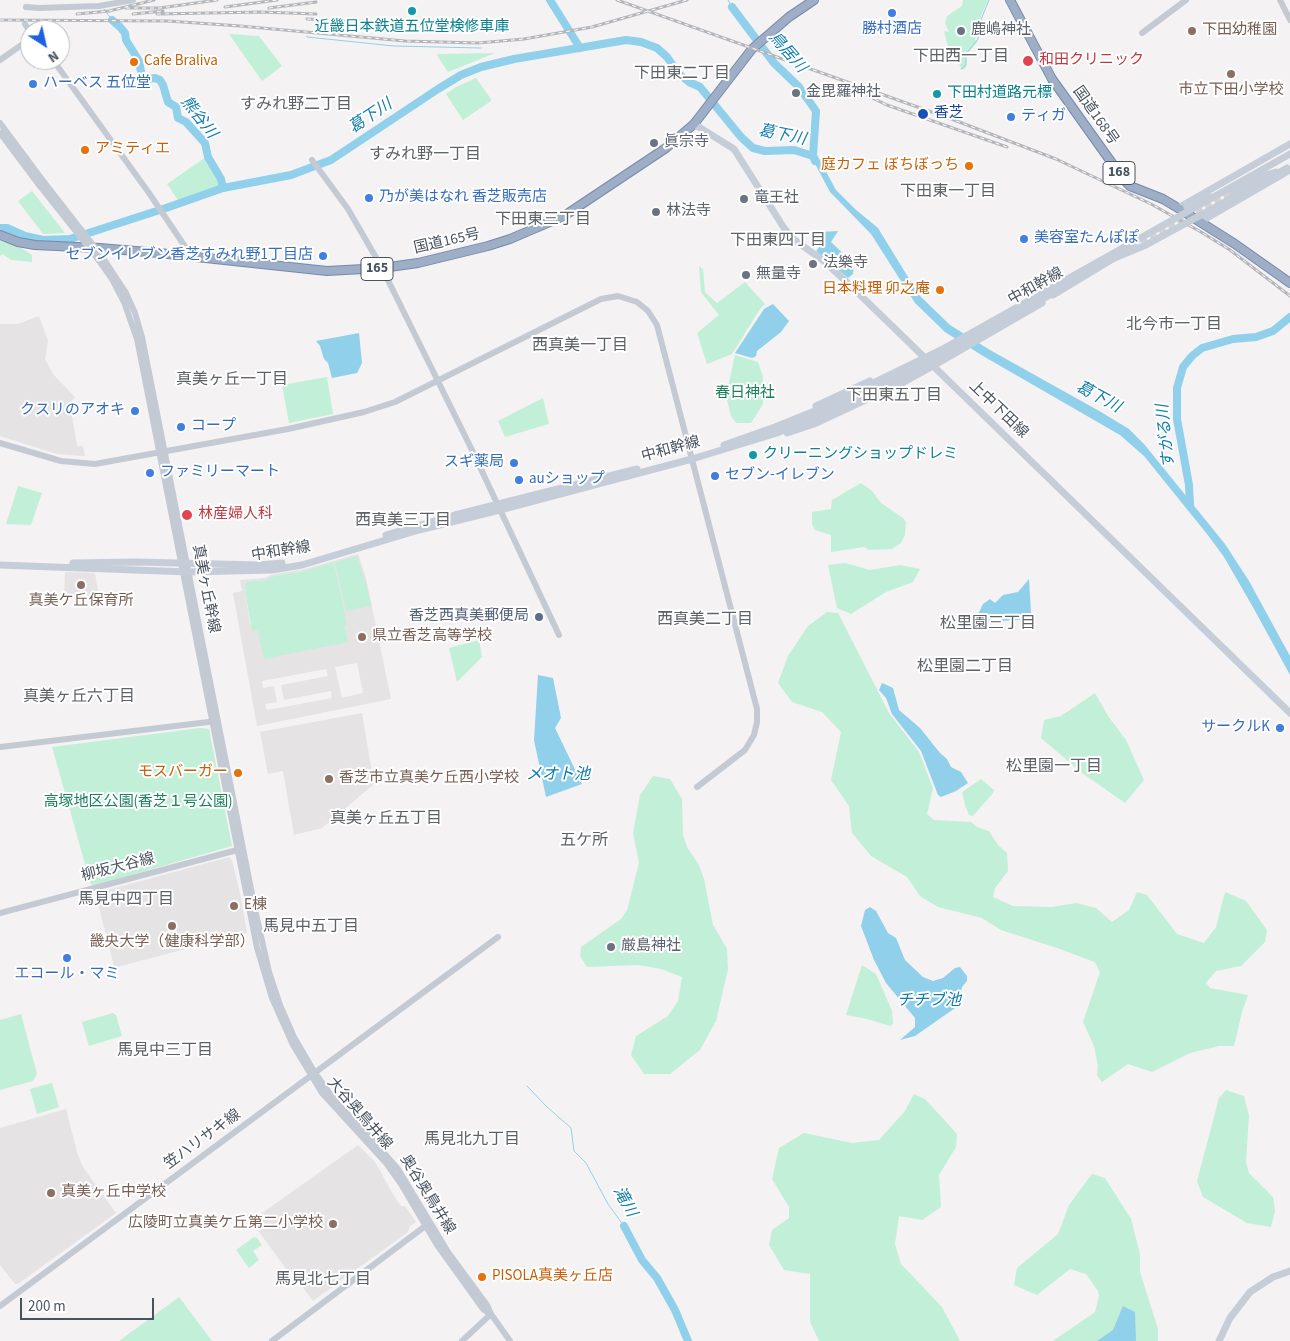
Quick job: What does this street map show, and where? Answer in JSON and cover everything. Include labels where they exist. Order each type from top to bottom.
[{"type":"highway","name":"国道165号","points":[[0,235],[18,242],[35,245],[100,248],[190,256],[326,271],[382,268],[418,263],[488,246],[510,239],[564,216],[666,148],[694,124],[738,65],[757,44],[788,17],[814,0]]},
{"type":"highway","name":"国道168号","points":[[1010,0],[1052,79],[1124,180],[1130,186],[1163,199],[1178,208],[1235,244],[1290,283]]},
{"type":"main road","name":"上中下田線","points":[[694,124],[734,149],[792,238],[825,262],[1290,713]]},
{"type":"main road","points":[[1178,208],[1290,144]]},
{"type":"main road","points":[[1111,258],[1144,232],[1290,150]]},
{"type":"main road","name":"中和幹線","points":[[1111,258],[1290,154]]},
{"type":"main road","points":[[1279,157],[1232,190],[1256,178],[1289,168]]},
{"type":"main road","name":"中和幹線","points":[[0,566],[187,572],[272,570],[302,565],[499,507],[746,443],[777,433],[941,350],[1290,160]]},
{"type":"main road","points":[[1111,258],[1146,245],[1289,168]]},
{"type":"main road","points":[[1200,222],[1289,168]]},
{"type":"main road","points":[[738,440],[923,356],[1065,283],[1147,236]]},
{"type":"main road","points":[[746,443],[756,443],[814,424],[933,366],[1126,252]]},
{"type":"main road","name":"中和幹線","points":[[692,457],[823,410]]},
{"type":"main road","name":"中和幹線","points":[[0,561],[268,565],[300,560],[408,528],[499,507]]},
{"type":"main road","points":[[1219,1341],[1233,1313],[1250,1292],[1273,1277],[1290,1271]]},
{"type":"street","points":[[26,7],[99,6],[132,0]]},
{"type":"street","points":[[1142,33],[1186,0]]},
{"type":"street","points":[[1280,0],[1290,20]]},
{"type":"street","points":[[0,60],[20,46]]},
{"type":"street","points":[[60,70],[158,206],[190,256]]},
{"type":"street","points":[[0,123],[42,184]]},
{"type":"street","points":[[0,133],[42,184]]},
{"type":"street","points":[[312,160],[354,219],[382,268],[499,507],[559,636]]},
{"type":"street","name":"真美ヶ丘幹線","points":[[42,184],[99,257],[118,290],[134,328],[187,572],[240,849]]},
{"type":"street","points":[[0,443],[60,461],[87,464],[127,459],[372,410],[395,402],[596,301],[612,296],[629,298],[645,307],[657,325],[757,709],[757,722],[754,734],[745,750],[697,787]]},
{"type":"street","points":[[0,747],[216,721]]},
{"type":"street","name":"柳坂大谷線","points":[[0,912],[240,849]]},
{"type":"street","name":"大谷奥鳥井線","points":[[240,849],[265,978],[289,1037],[313,1074]]},
{"type":"street","name":"笠ハリサキ線","points":[[0,1306],[498,937]]},
{"type":"street","name":"奥谷奥鳥井線","points":[[313,1074],[336,1102],[398,1169],[428,1225],[487,1305],[510,1341]]},
{"type":"street","points":[[272,1341],[428,1225]]},
{"type":"street","points":[[462,1341],[491,1314]]},
{"type":"shaded area","points":[[39,316],[48,341],[45,359],[53,374],[75,397],[70,404],[77,446],[83,446],[85,456],[57,454],[0,436],[0,324],[18,324]]},
{"type":"shaded area","name":"県立香芝高等学校","points":[[358,554],[366,578],[391,699],[257,726],[233,593],[242,591],[240,580],[264,578],[274,574],[305,569]],"holes":[[[334,562],[346,625],[258,630],[250,624],[245,591],[248,590],[246,582],[265,580],[274,576],[304,571]],[[357,663],[363,693],[342,698],[335,667]],[[326,669],[328,676],[281,685],[284,700],[331,691],[332,698],[267,710],[265,704],[277,702],[274,686],[263,688],[262,681]]]},
{"type":"shaded area","name":"真美ケ丘保育所","points":[[65,572],[95,573],[99,598],[64,599]]},
{"type":"shaded area","name":"香芝市立真美ケ丘西小学校","points":[[362,713],[374,784],[322,828],[294,835],[283,771],[268,774],[260,732]]},
{"type":"shaded area","points":[[229,857],[232,860],[240,893],[247,933],[117,967],[114,966],[96,896],[97,893]]},
{"type":"shaded area","name":"真美ヶ丘中学校","points":[[66,1109],[77,1152],[83,1167],[116,1213],[18,1284],[15,1284],[0,1265],[0,1128]]},
{"type":"shaded area","name":"広陵町立真美ケ丘第二小学校","points":[[358,1145],[375,1162],[394,1196],[401,1206],[405,1206],[416,1222],[410,1226],[408,1232],[313,1301],[289,1269],[287,1270],[251,1221]]},
{"type":"green space","name":"鹿嶋神社","points":[[963,0],[988,0],[978,23],[975,40],[978,41],[966,55],[966,67],[963,70],[948,47],[944,31],[949,32],[945,23],[947,16],[962,6]]},
{"type":"green space","points":[[229,34],[259,36],[282,66],[262,81]]},
{"type":"green space","points":[[495,53],[448,72],[437,55],[439,54]]},
{"type":"green space","points":[[476,78],[491,101],[463,120],[446,94]]},
{"type":"green space","points":[[206,157],[220,181],[221,187],[178,200],[167,184]]},
{"type":"green space","points":[[32,191],[65,233],[43,234],[18,201]]},
{"type":"green space","points":[[0,241],[20,247],[32,255],[32,262],[11,260],[2,254],[0,256]]},
{"type":"green space","points":[[699,266],[703,269],[705,292],[717,303],[745,282],[765,304],[732,354],[707,364],[697,333],[719,315],[701,292]]},
{"type":"green space","name":"春日神社","points":[[735,355],[758,362],[763,377],[763,404],[751,423],[736,423],[731,416],[726,396]]},
{"type":"green space","points":[[327,377],[333,414],[289,423],[282,385]]},
{"type":"green space","points":[[543,398],[549,424],[505,437],[498,421]]},
{"type":"green space","points":[[861,483],[872,491],[881,503],[903,518],[906,522],[905,535],[901,543],[892,549],[869,550],[864,547],[831,552],[831,535],[815,530],[812,524],[812,512],[831,509],[832,500]]},
{"type":"green space","points":[[18,486],[42,493],[31,525],[6,524]]},
{"type":"green space","points":[[357,556],[366,582],[371,606],[346,611],[335,562]]},
{"type":"green space","points":[[334,562],[347,625],[344,626],[348,642],[264,659],[258,630],[252,631],[245,582],[265,580],[274,576],[304,571]]},
{"type":"green space","points":[[845,563],[870,570],[900,565],[920,569],[913,582],[886,592],[851,614],[837,608],[828,565]]},
{"type":"green space","points":[[827,612],[838,613],[889,713],[919,752],[933,788],[927,814],[934,820],[971,822],[977,827],[989,831],[998,845],[1007,853],[1008,871],[995,888],[993,897],[1013,906],[1052,907],[1077,903],[1096,908],[1112,922],[1129,910],[1137,892],[1147,895],[1177,934],[1204,943],[1216,927],[1225,892],[1246,901],[1267,930],[1265,942],[1241,966],[1216,971],[1206,983],[1210,988],[1248,995],[1234,1046],[1219,1046],[1190,1053],[1152,1072],[1128,1064],[1102,1082],[1097,1075],[1098,1066],[1094,1046],[1083,1022],[1100,972],[1095,962],[1001,930],[982,918],[938,907],[920,896],[907,877],[871,856],[852,833],[849,806],[831,780],[841,732],[822,712],[792,702],[778,683],[788,656],[808,626]]},
{"type":"green space","points":[[479,640],[482,657],[457,682],[449,648]]},
{"type":"green space","points":[[1095,693],[1108,716],[1126,740],[1144,780],[1125,803],[1082,773],[1041,738],[1044,720],[1061,716]]},
{"type":"green space","name":"高塚地区公園(香芝１号公園)","points":[[200,728],[209,729],[232,846],[91,885],[52,747]]},
{"type":"green space","points":[[653,776],[670,779],[682,799],[683,835],[687,847],[699,865],[704,879],[713,925],[727,949],[728,969],[716,1021],[700,1050],[670,1074],[644,1074],[631,1055],[636,1036],[668,1016],[678,1001],[682,977],[661,969],[638,965],[587,967],[580,956],[581,947],[621,919],[627,910],[639,863],[633,833],[640,795]]},
{"type":"green space","points":[[981,779],[994,790],[993,793],[973,816],[969,815],[962,792]]},
{"type":"green space","points":[[862,965],[876,974],[892,1011],[893,1024],[890,1026],[846,1015]]},
{"type":"green space","points":[[113,1013],[116,1015],[122,1036],[89,1046],[82,1022]]},
{"type":"green space","points":[[21,1014],[37,1074],[33,1081],[0,1090],[0,1020]]},
{"type":"green space","points":[[52,1083],[59,1107],[37,1114],[30,1089]]},
{"type":"green space","points":[[1226,1090],[1244,1096],[1249,1115],[1246,1162],[1249,1173],[1273,1197],[1275,1211],[1271,1227],[1247,1223],[1203,1197],[1197,1181],[1219,1098]]},
{"type":"green space","points":[[914,1094],[925,1099],[957,1134],[956,1147],[939,1175],[941,1207],[922,1220],[899,1216],[895,1244],[901,1264],[942,1307],[960,1341],[819,1341],[810,1322],[810,1274],[784,1270],[769,1245],[772,1230],[789,1218],[789,1207],[772,1179],[779,1148],[804,1133],[852,1143],[879,1140],[905,1111]]},
{"type":"green space","points":[[1092,1174],[1105,1178],[1131,1219],[1140,1254],[1140,1272],[1158,1329],[1158,1341],[1053,1341],[1095,1312],[1099,1296],[1098,1291],[1086,1274],[1070,1269],[1037,1295],[1014,1285],[1017,1268],[1058,1234],[1069,1205]]},
{"type":"green space","points":[[254,1237],[262,1245],[253,1251],[259,1260],[249,1268],[236,1250]]},
{"type":"green space","points":[[179,1297],[212,1341],[119,1341]]},
{"type":"water","points":[[811,151],[816,153],[836,190],[878,228],[919,295],[950,325],[990,350],[1129,429],[1144,444],[1225,544],[1249,581],[1290,656],[1290,675],[1224,557],[1144,456],[1120,435],[945,332],[915,303],[871,234],[830,192],[813,160],[809,157]]},
{"type":"water","points":[[838,231],[831,242],[854,264],[853,274],[848,278],[816,251],[820,246],[812,237],[821,232]]},
{"type":"water","points":[[773,304],[789,321],[781,332],[757,351],[756,356],[752,358],[735,353],[764,309]]},
{"type":"water","points":[[359,333],[362,363],[357,373],[332,378],[328,363],[324,359],[320,346],[316,341]]},
{"type":"water","points":[[1029,579],[1031,613],[1029,619],[974,623],[983,604],[990,599],[995,603],[1003,595],[1018,592]]},
{"type":"water","name":"メオト池","points":[[538,675],[553,678],[561,718],[555,728],[582,784],[546,797],[534,740]]},
{"type":"water","points":[[882,683],[893,688],[899,710],[920,728],[947,759],[951,767],[961,772],[968,783],[956,791],[941,797],[938,795],[921,751],[892,714],[886,698],[879,690]]},
{"type":"water","name":"チチブ池","points":[[870,907],[876,911],[888,933],[896,938],[905,960],[923,977],[933,981],[943,978],[955,968],[960,967],[967,976],[967,981],[962,987],[958,1006],[915,1036],[900,1040],[915,1027],[915,1018],[886,983],[874,960],[861,926],[865,910]]},
{"type":"water","points":[[1123,1306],[1135,1312],[1136,1341],[1097,1341],[1113,1330]]},
{"type":"waterway","points":[[550,0],[580,48]]},
{"type":"waterway","name":"鳥居川","points":[[728,0],[732,7]]},
{"type":"waterway","points":[[961,69],[966,65],[966,54],[978,39],[980,22],[989,0]]},
{"type":"waterway","name":"鳥居川","points":[[732,7],[774,63],[799,87],[816,111],[813,156]]},
{"type":"waterway","name":"熊谷川","points":[[104,9],[112,20]]},
{"type":"waterway","name":"熊谷川","points":[[112,20],[125,33],[126,40],[139,61],[142,77],[160,80],[168,102],[176,107],[178,118],[186,122],[205,143],[208,157],[221,179],[223,188]]},
{"type":"waterway","points":[[307,36],[394,46],[481,48]]},
{"type":"waterway","name":"葛下川","points":[[0,228],[7,228],[25,236],[43,240],[70,239],[223,188],[291,175],[331,160],[461,75],[481,67],[514,59],[626,40],[641,42],[657,48],[667,57],[679,74],[689,82],[700,87],[741,137],[753,148],[765,151],[794,150],[813,156],[815,161]]},
{"type":"waterway","name":"すがる川","points":[[1190,504],[1189,485],[1177,419],[1177,388],[1183,367],[1202,348],[1233,339],[1256,337],[1273,331],[1290,317]]},
{"type":"waterway","name":"滝川","points":[[527,1086],[571,1128],[574,1151],[586,1163],[608,1204],[624,1226]]},
{"type":"waterway","name":"滝川","points":[[624,1226],[642,1260],[657,1278],[675,1310],[688,1341]]},
{"type":"tunnel","points":[[1132,248],[1232,192]]},
{"type":"railway","points":[[77,14],[109,11],[154,0]]},
{"type":"railway","points":[[126,8],[160,8],[217,0]]},
{"type":"railway","points":[[225,7],[277,0]]},
{"type":"railway","points":[[617,0],[954,120],[1056,159],[1151,204],[1201,232],[1230,250],[1290,296]]},
{"type":"railway","points":[[0,20],[168,21],[405,41],[478,43],[524,39],[592,27],[687,0]]},
{"type":"railway","points":[[269,8],[316,2]]},
{"type":"railway","points":[[133,14],[163,11]]},
{"type":"railway","points":[[157,14],[261,12],[316,14]]},
{"type":"railway","points":[[307,19],[492,27]]},
{"type":"railway","points":[[868,96],[887,105],[1007,147]]},
{"type":"place","name":"近畿日本鉄道五位堂検修車庫","points":[[412,11]]},
{"type":"place","name":"勝村酒店","points":[[892,13]]},
{"type":"place","name":"鹿嶋神社","points":[[961,31]]},
{"type":"place","name":"下田幼稚園","points":[[1192,31]]},
{"type":"place","name":"和田クリニック","points":[[1028,61]]},
{"type":"place","name":"Cafe Braliva","points":[[134,62]]},
{"type":"place","name":"市立下田小学校","points":[[1231,74]]},
{"type":"place","name":"ハーベス 五位堂","points":[[33,84]]},
{"type":"place","name":"金毘羅神社","points":[[796,93]]},
{"type":"place","name":"下田村道路元標","points":[[937,94]]},
{"type":"place","name":"香芝","points":[[923,114]]},
{"type":"place","name":"ティガ","points":[[1011,117]]},
{"type":"place","name":"眞宗寺","points":[[654,143]]},
{"type":"place","name":"アミティエ","points":[[85,150]]},
{"type":"place","name":"庭カフェ ぼちぼっち","points":[[969,166]]},
{"type":"place","name":"乃が美はなれ 香芝販売店","points":[[369,198]]},
{"type":"place","name":"竜王社","points":[[744,199]]},
{"type":"place","name":"林法寺","points":[[656,212]]},
{"type":"place","name":"美容室たんぽぽ","points":[[1024,239]]},
{"type":"place","name":"セブンイレブン香芝すみれ野1丁目店","points":[[323,256]]},
{"type":"place","name":"法樂寺","points":[[813,264]]},
{"type":"place","name":"無量寺","points":[[746,275]]},
{"type":"place","name":"日本料理 卯之庵","points":[[940,290]]},
{"type":"place","name":"クスリのアオキ","points":[[135,411]]},
{"type":"place","name":"コープ","points":[[181,427]]},
{"type":"place","name":"クリーニングショップドレミ","points":[[753,455]]},
{"type":"place","name":"スギ薬局","points":[[514,463]]},
{"type":"place","name":"ファミリーマート","points":[[150,473]]},
{"type":"place","name":"セブン-イレブン","points":[[715,476]]},
{"type":"place","name":"auショップ","points":[[519,480]]},
{"type":"place","name":"林産婦人科","points":[[187,515]]},
{"type":"place","name":"真美ケ丘保育所","points":[[81,585]]},
{"type":"place","name":"香芝西真美郵便局","points":[[539,617]]},
{"type":"place","name":"県立香芝高等学校","points":[[362,637]]},
{"type":"place","name":"サークルK","points":[[1280,728]]},
{"type":"place","name":"モスバーガー","points":[[238,773]]},
{"type":"place","name":"香芝市立真美ケ丘西小学校","points":[[329,779]]},
{"type":"place","name":"E棟","points":[[234,906]]},
{"type":"place","name":"畿央大学（健康科学部）","points":[[172,926]]},
{"type":"place","name":"厳島神社","points":[[611,947]]},
{"type":"place","name":"エコール・マミ","points":[[67,958]]},
{"type":"place","name":"真美ヶ丘中学校","points":[[51,1193]]},
{"type":"place","name":"広陵町立真美ケ丘第二小学校","points":[[333,1224]]},
{"type":"place","name":"PISOLA真美ヶ丘店","points":[[482,1277]]},
{"type":"district","name":"下田西一丁目","points":[[961,57]]},
{"type":"district","name":"下田東二丁目","points":[[682,74]]},
{"type":"district","name":"すみれ野二丁目","points":[[296,105]]},
{"type":"district","name":"すみれ野一丁目","points":[[425,155]]},
{"type":"district","name":"下田東一丁目","points":[[948,192]]},
{"type":"district","name":"下田東三丁目","points":[[543,220]]},
{"type":"district","name":"下田東四丁目","points":[[778,241]]},
{"type":"district","name":"北今市一丁目","points":[[1174,325]]},
{"type":"district","name":"西真美一丁目","points":[[580,346]]},
{"type":"district","name":"真美ヶ丘一丁目","points":[[232,380]]},
{"type":"district","name":"下田東五丁目","points":[[894,396]]},
{"type":"district","name":"西真美三丁目","points":[[403,521]]},
{"type":"district","name":"西真美二丁目","points":[[705,620]]},
{"type":"district","name":"松里園三丁目","points":[[988,624]]},
{"type":"district","name":"松里園二丁目","points":[[965,667]]},
{"type":"district","name":"真美ヶ丘六丁目","points":[[79,697]]},
{"type":"district","name":"松里園一丁目","points":[[1054,767]]},
{"type":"district","name":"真美ヶ丘五丁目","points":[[386,819]]},
{"type":"district","name":"五ケ所","points":[[584,841]]},
{"type":"district","name":"馬見中四丁目","points":[[126,900]]},
{"type":"district","name":"馬見中五丁目","points":[[311,927]]},
{"type":"district","name":"馬見中三丁目","points":[[165,1051]]},
{"type":"district","name":"馬見北九丁目","points":[[472,1140]]},
{"type":"district","name":"馬見北七丁目","points":[[323,1280]]}]
